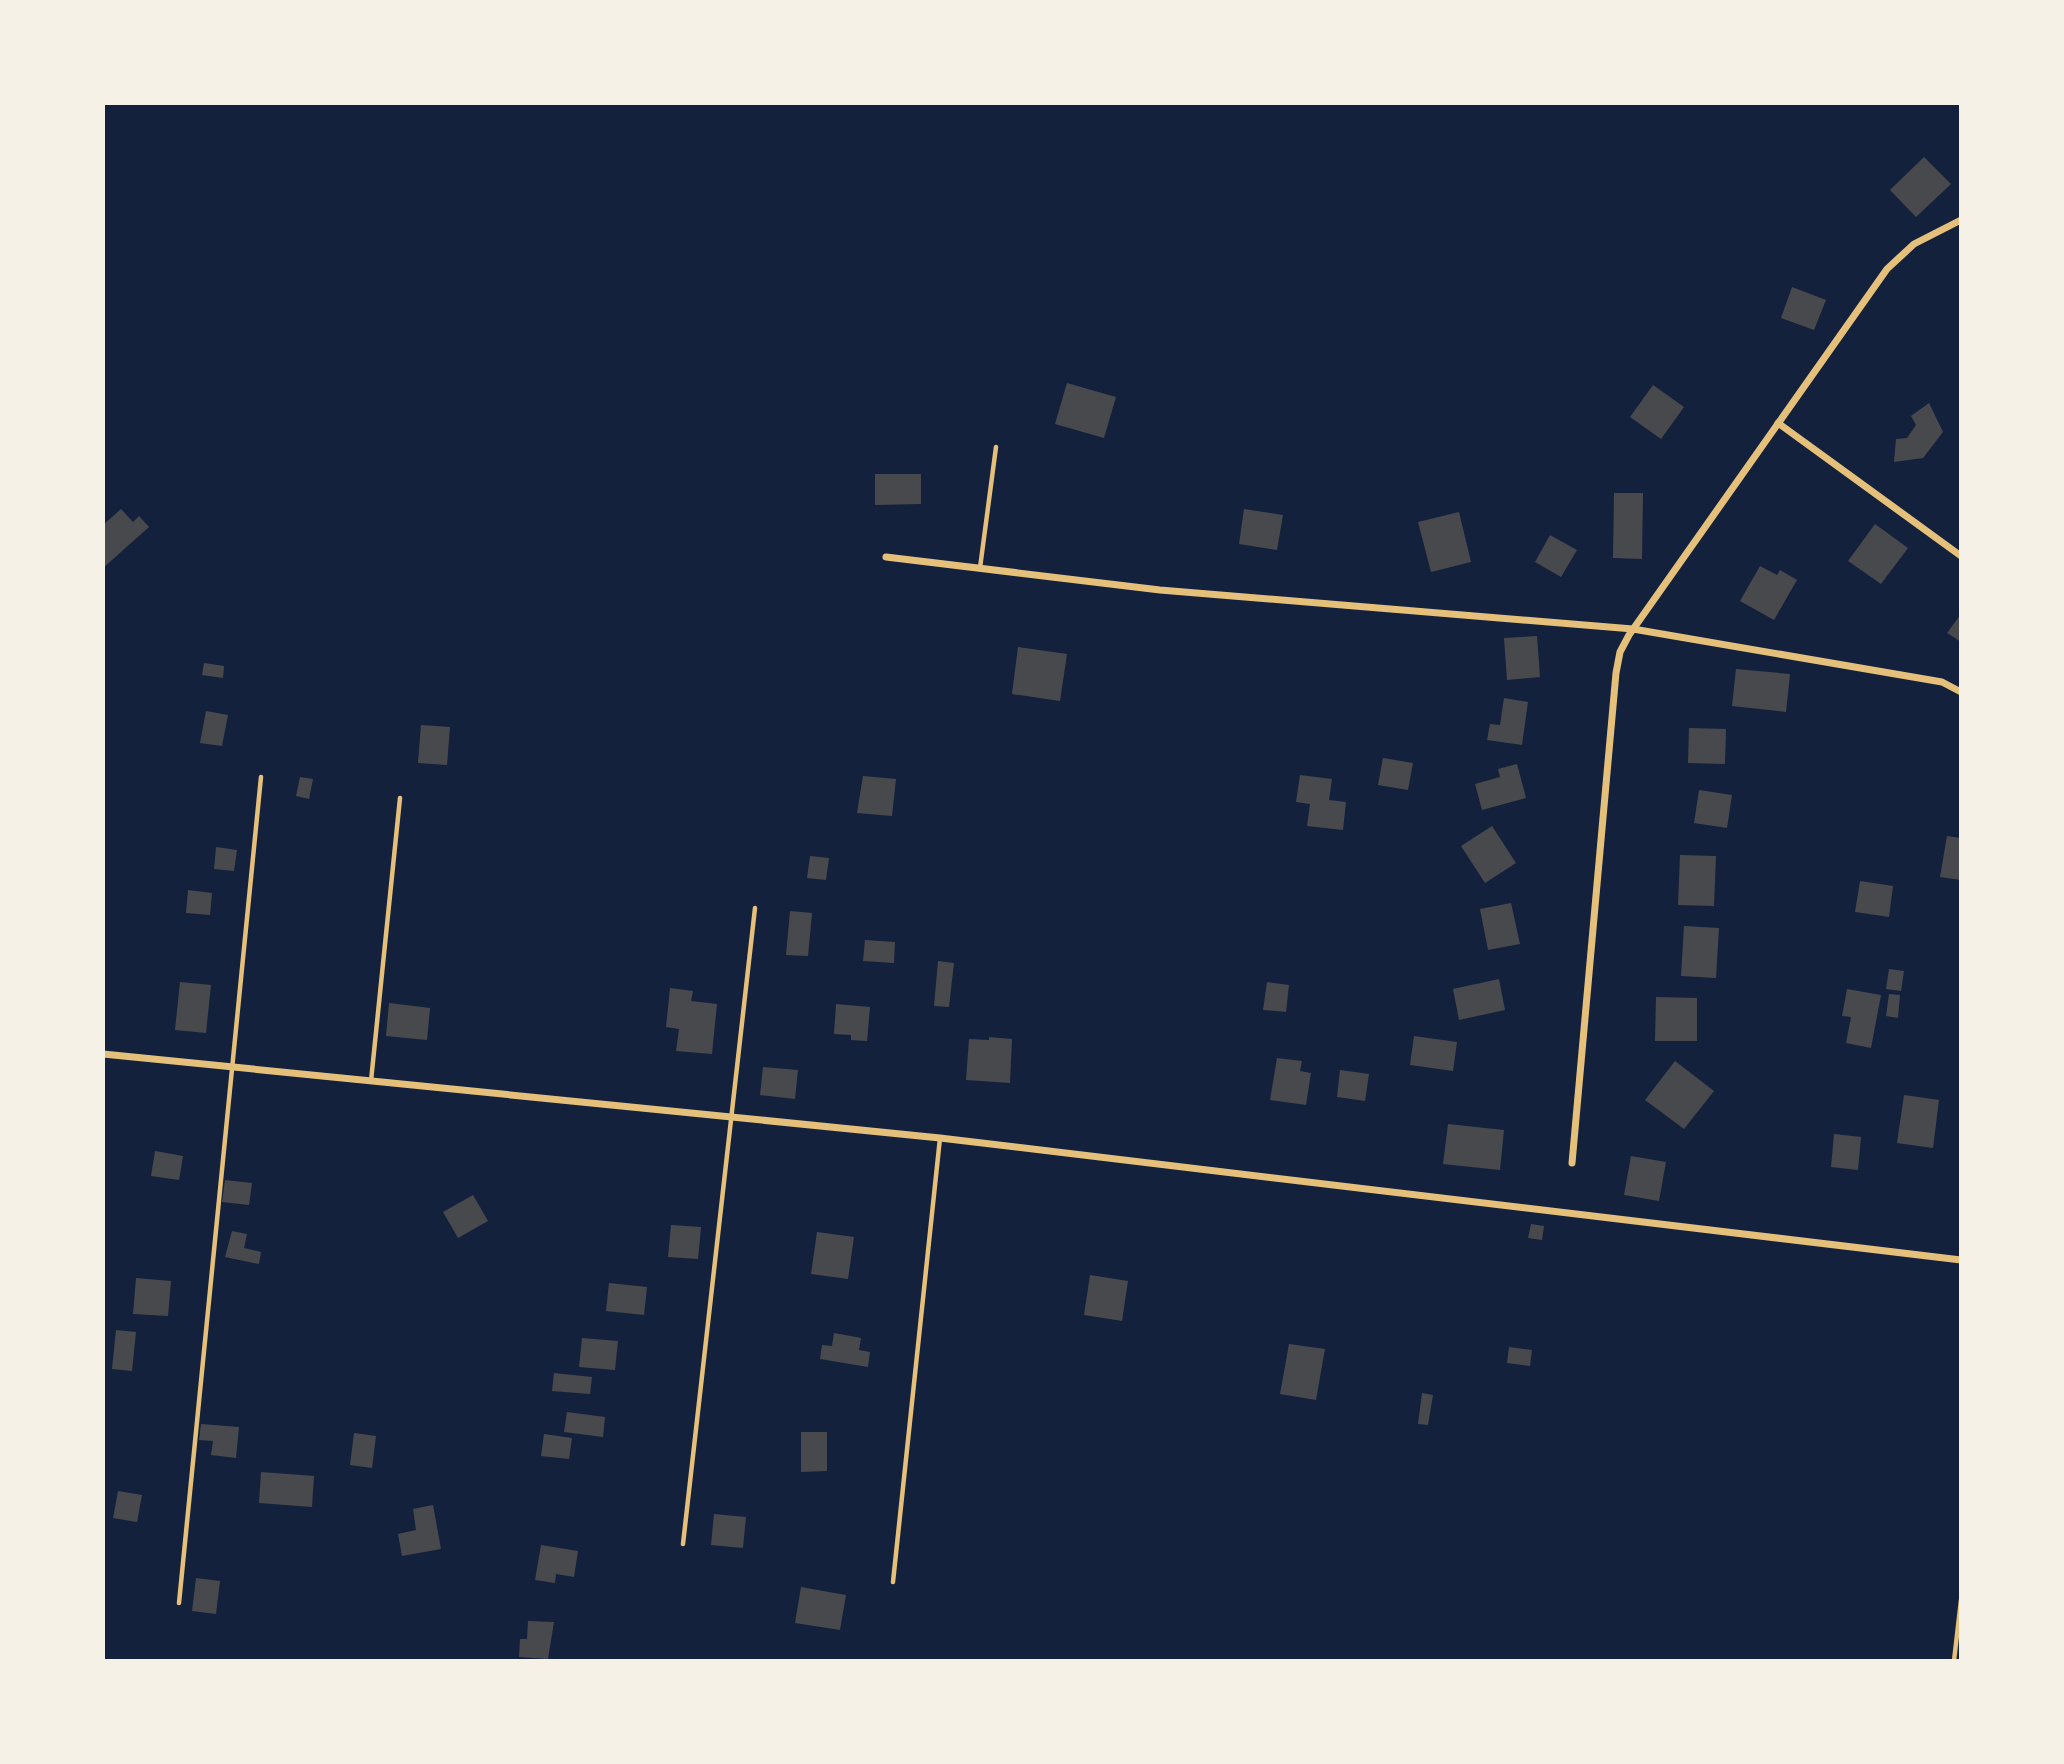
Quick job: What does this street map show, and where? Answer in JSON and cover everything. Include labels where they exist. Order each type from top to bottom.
[{"type":"street","points":[[1572,1163],[1620,652],[1633,629],[1894,261],[1914,244],[1961,220]]},
{"type":"street","points":[[1778,424],[1961,556]]},
{"type":"street","points":[[886,557],[1160,590],[1633,629],[1942,682],[1961,692]]},
{"type":"street","points":[[103,1054],[940,1138],[1961,1260]]},
{"type":"lane","points":[[980,569],[996,447]]},
{"type":"lane","points":[[179,1603],[261,777]]},
{"type":"lane","points":[[371,1081],[400,798]]},
{"type":"lane","points":[[683,1544],[755,908]]},
{"type":"lane","points":[[893,1582],[940,1138]]},
{"type":"lane","points":[[1954,1661],[1961,1600]]},
{"type":"building","points":[[1924,157],[1951,184],[1916,217],[1890,190]]},
{"type":"building","points":[[1792,287],[1826,300],[1814,330],[1781,318]]},
{"type":"building","points":[[1067,383],[1116,397],[1104,438],[1055,424]]},
{"type":"building","points":[[1653,385],[1684,407],[1661,439],[1630,417]]},
{"type":"building","points":[[1929,403],[1943,432],[1923,458],[1894,462],[1896,439],[1907,438],[1916,425],[1911,416]]},
{"type":"building","points":[[875,474],[921,474],[921,504],[875,505]]},
{"type":"building","points":[[1614,493],[1643,493],[1642,559],[1613,558]]},
{"type":"building","points":[[121,509],[133,522],[139,516],[149,527],[103,568],[103,525]]},
{"type":"building","points":[[1244,509],[1283,515],[1277,550],[1239,544]]},
{"type":"building","points":[[1459,512],[1471,562],[1431,572],[1418,522]]},
{"type":"building","points":[[1875,524],[1908,548],[1881,584],[1848,561]]},
{"type":"building","points":[[1550,535],[1577,550],[1561,577],[1535,562]]},
{"type":"building","points":[[1760,566],[1777,575],[1780,570],[1797,580],[1774,620],[1740,601]]},
{"type":"building","points":[[1961,614],[1961,642],[1947,633]]},
{"type":"building","points":[[1537,636],[1540,677],[1507,680],[1504,638]]},
{"type":"building","points":[[1018,647],[1067,654],[1060,701],[1012,694]]},
{"type":"building","points":[[204,663],[224,666],[223,678],[202,675]]},
{"type":"building","points":[[1736,669],[1790,674],[1786,712],[1732,706]]},
{"type":"building","points":[[1504,698],[1528,702],[1522,745],[1487,740],[1490,724],[1500,725]]},
{"type":"building","points":[[206,711],[228,715],[222,746],[200,743]]},
{"type":"building","points":[[421,725],[450,727],[447,765],[418,763]]},
{"type":"building","points":[[1689,728],[1726,729],[1725,764],[1688,763]]},
{"type":"building","points":[[1383,758],[1413,763],[1408,790],[1378,785]]},
{"type":"building","points":[[1517,764],[1526,798],[1482,810],[1475,784],[1500,777],[1498,769]]},
{"type":"building","points":[[1300,775],[1332,779],[1329,800],[1346,802],[1343,830],[1307,826],[1310,804],[1296,802]]},
{"type":"building","points":[[863,776],[896,779],[892,816],[857,813]]},
{"type":"building","points":[[300,777],[313,779],[309,799],[296,796]]},
{"type":"building","points":[[1699,790],[1732,795],[1727,828],[1694,823]]},
{"type":"building","points":[[1492,826],[1516,863],[1485,883],[1461,846]]},
{"type":"building","points":[[1947,836],[1961,838],[1961,880],[1940,877]]},
{"type":"building","points":[[216,847],[237,850],[234,871],[214,869]]},
{"type":"building","points":[[1680,855],[1716,856],[1714,906],[1678,905]]},
{"type":"building","points":[[810,856],[829,858],[826,880],[807,878]]},
{"type":"building","points":[[1860,881],[1893,886],[1889,917],[1855,912]]},
{"type":"building","points":[[188,890],[212,893],[210,915],[186,913]]},
{"type":"building","points":[[1511,903],[1520,944],[1488,950],[1480,909]]},
{"type":"building","points":[[790,911],[812,913],[808,956],[786,955]]},
{"type":"building","points":[[1684,926],[1719,928],[1716,978],[1681,976]]},
{"type":"building","points":[[865,940],[895,942],[894,963],[863,961]]},
{"type":"building","points":[[938,961],[954,963],[949,1007],[934,1006]]},
{"type":"building","points":[[1889,969],[1904,971],[1901,991],[1886,989]]},
{"type":"building","points":[[1499,979],[1505,1010],[1459,1020],[1453,989]]},
{"type":"building","points":[[180,982],[211,985],[206,1033],[175,1030]]},
{"type":"building","points":[[1267,982],[1289,985],[1286,1012],[1263,1010]]},
{"type":"building","points":[[670,988],[693,991],[691,1001],[717,1004],[712,1054],[676,1051],[679,1029],[666,1027]]},
{"type":"building","points":[[1847,989],[1881,995],[1871,1048],[1846,1043],[1851,1017],[1842,1016]]},
{"type":"building","points":[[1889,994],[1900,995],[1898,1018],[1886,1016]]},
{"type":"building","points":[[1656,997],[1697,998],[1697,1041],[1655,1041]]},
{"type":"building","points":[[389,1003],[430,1008],[427,1040],[386,1036]]},
{"type":"building","points":[[836,1004],[870,1007],[867,1041],[851,1040],[851,1035],[834,1034]]},
{"type":"building","points":[[1414,1036],[1457,1042],[1453,1071],[1410,1065]]},
{"type":"building","points":[[989,1037],[1012,1039],[1010,1083],[966,1080],[969,1039],[989,1040]]},
{"type":"building","points":[[1277,1058],[1302,1061],[1300,1071],[1311,1073],[1306,1105],[1270,1100]]},
{"type":"building","points":[[1675,1061],[1714,1091],[1684,1129],[1645,1100]]},
{"type":"building","points":[[763,1067],[798,1070],[795,1099],[760,1095]]},
{"type":"building","points":[[1340,1070],[1369,1074],[1365,1101],[1337,1097]]},
{"type":"building","points":[[1904,1095],[1939,1100],[1933,1148],[1897,1143]]},
{"type":"building","points":[[1448,1124],[1504,1130],[1500,1170],[1443,1164]]},
{"type":"building","points":[[1834,1134],[1861,1137],[1858,1170],[1831,1167]]},
{"type":"building","points":[[155,1151],[183,1156],[179,1180],[151,1176]]},
{"type":"building","points":[[1631,1156],[1666,1162],[1659,1201],[1624,1195]]},
{"type":"building","points":[[225,1180],[252,1183],[249,1205],[222,1202]]},
{"type":"building","points":[[473,1195],[488,1221],[458,1238],[443,1212]]},
{"type":"building","points":[[1531,1224],[1544,1226],[1542,1240],[1528,1238]]},
{"type":"building","points":[[671,1225],[701,1227],[698,1259],[668,1257]]},
{"type":"building","points":[[232,1231],[247,1234],[244,1248],[261,1252],[259,1264],[225,1257]]},
{"type":"building","points":[[817,1232],[854,1237],[848,1279],[811,1274]]},
{"type":"building","points":[[1090,1275],[1128,1281],[1122,1321],[1084,1315]]},
{"type":"building","points":[[136,1278],[171,1281],[168,1316],[133,1314]]},
{"type":"building","points":[[609,1283],[647,1287],[644,1315],[606,1311]]},
{"type":"building","points":[[116,1330],[136,1332],[132,1371],[112,1369]]},
{"type":"building","points":[[834,1333],[861,1338],[859,1350],[870,1352],[868,1367],[820,1359],[822,1345],[832,1346]]},
{"type":"building","points":[[582,1338],[618,1341],[615,1370],[579,1367]]},
{"type":"building","points":[[1289,1344],[1325,1349],[1316,1400],[1280,1394]]},
{"type":"building","points":[[1509,1347],[1532,1350],[1530,1366],[1507,1363]]},
{"type":"building","points":[[554,1373],[592,1377],[590,1394],[552,1391]]},
{"type":"building","points":[[1422,1393],[1433,1395],[1428,1425],[1418,1424]]},
{"type":"building","points":[[567,1412],[605,1417],[603,1437],[564,1432]]},
{"type":"building","points":[[201,1424],[239,1427],[236,1458],[211,1455],[213,1441],[199,1440]]},
{"type":"building","points":[[801,1432],[827,1432],[827,1471],[801,1472]]},
{"type":"building","points":[[354,1433],[376,1436],[372,1468],[350,1465]]},
{"type":"building","points":[[544,1434],[572,1438],[569,1459],[541,1456]]},
{"type":"building","points":[[261,1472],[314,1476],[312,1507],[259,1503]]},
{"type":"building","points":[[118,1491],[142,1495],[137,1522],[113,1518]]},
{"type":"building","points":[[433,1505],[441,1549],[402,1556],[398,1534],[416,1530],[413,1509]]},
{"type":"building","points":[[714,1514],[746,1517],[743,1548],[711,1545]]},
{"type":"building","points":[[541,1545],[578,1551],[574,1577],[556,1574],[555,1583],[535,1580]]},
{"type":"building","points":[[196,1578],[220,1581],[216,1614],[192,1611]]},
{"type":"building","points":[[801,1587],[846,1595],[840,1630],[795,1623]]},
{"type":"building","points":[[528,1621],[554,1622],[548,1659],[519,1657],[520,1639],[527,1639]]}]
